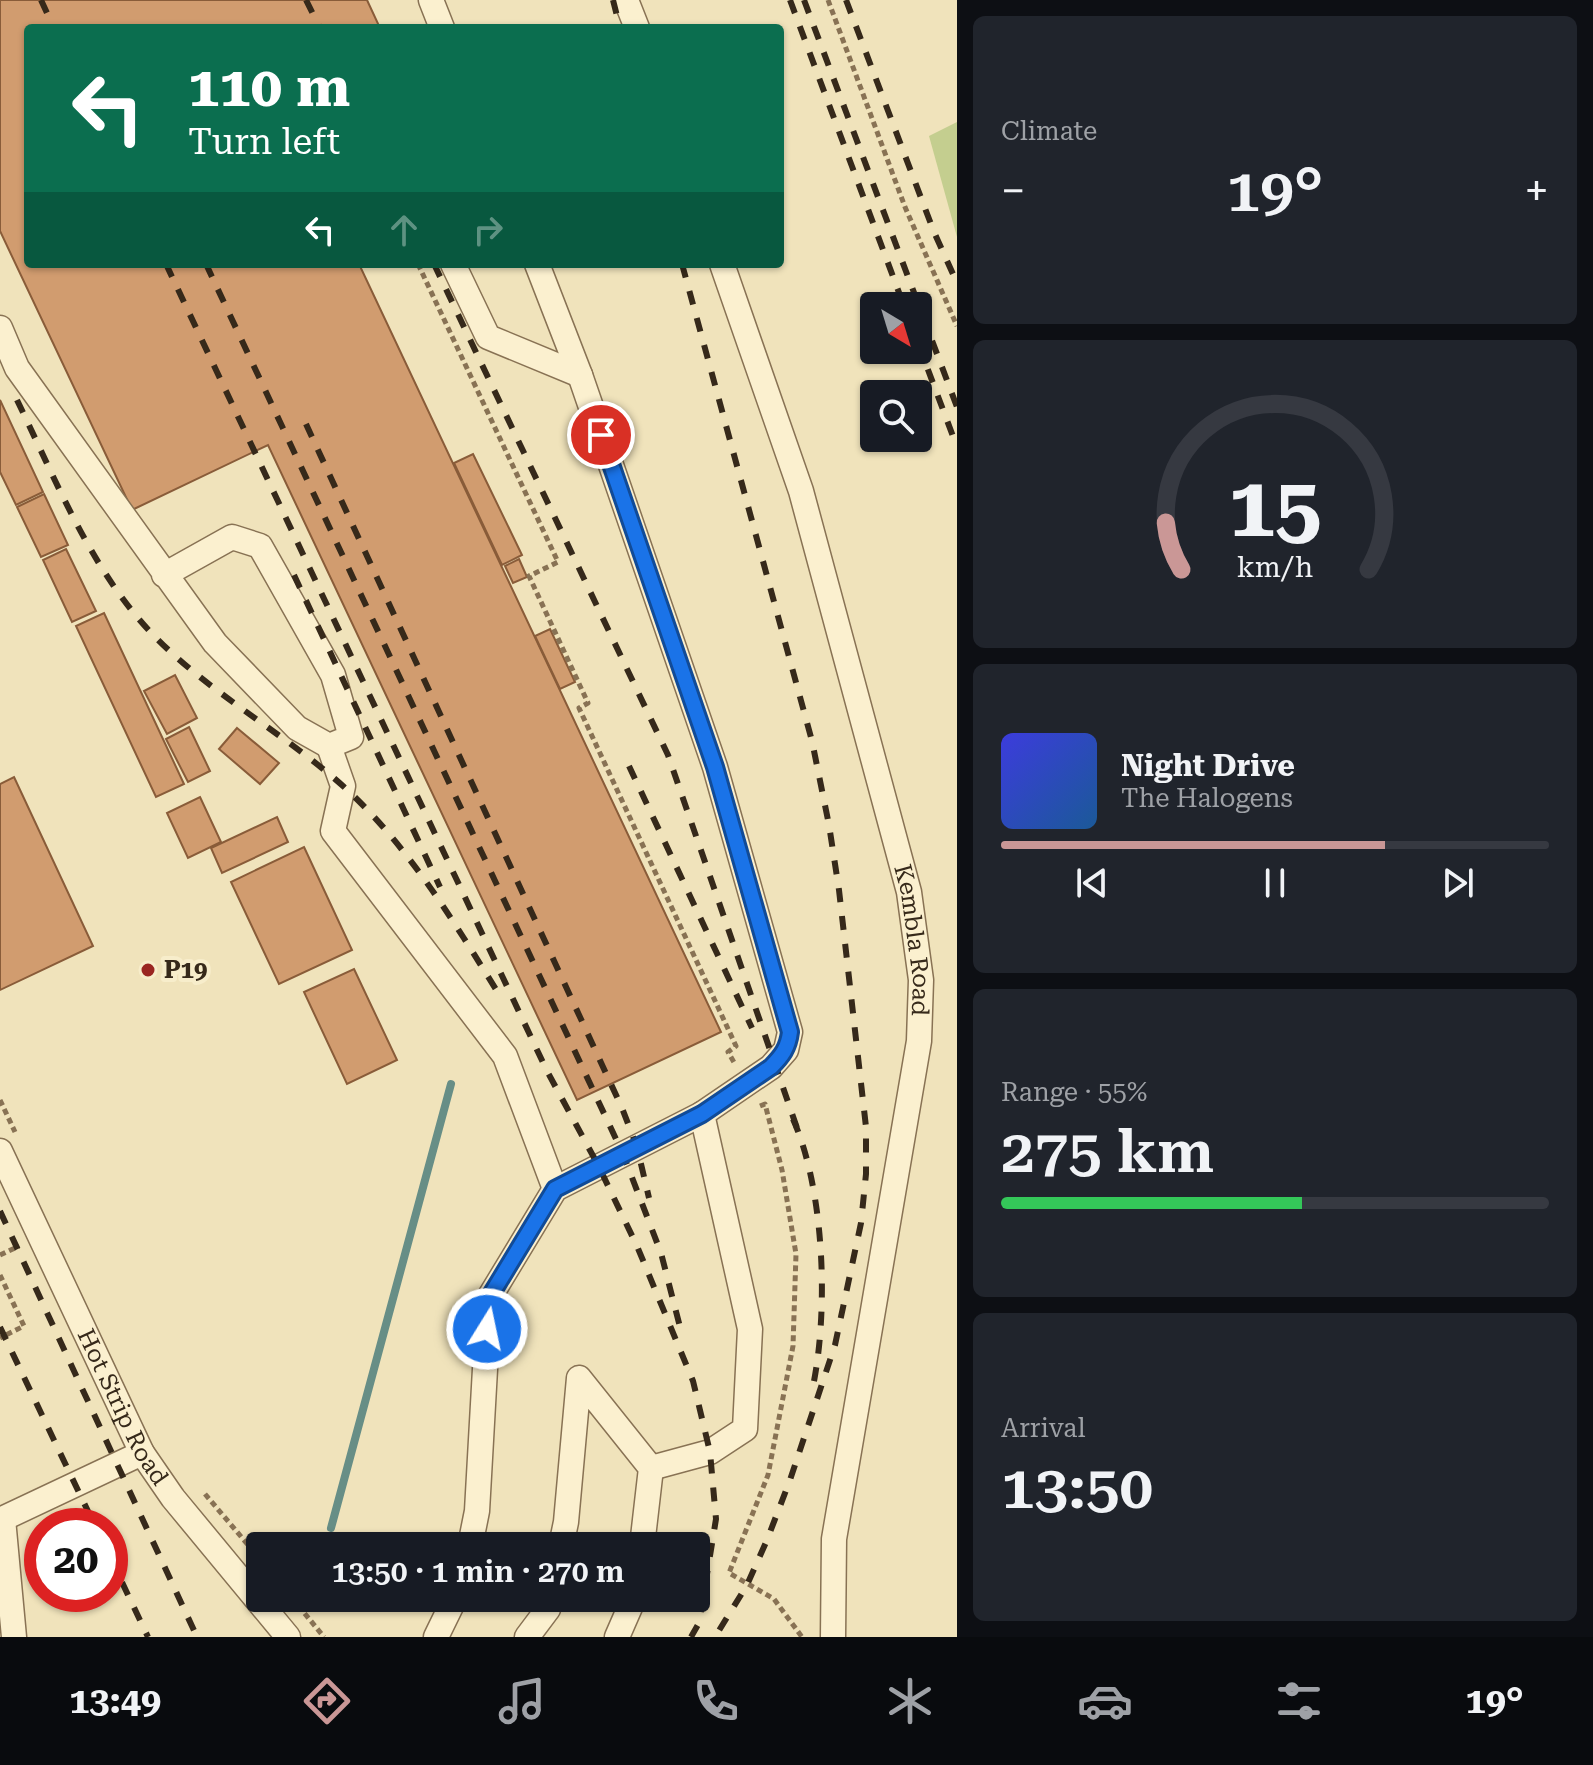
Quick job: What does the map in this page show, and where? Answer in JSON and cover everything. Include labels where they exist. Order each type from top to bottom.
[{"type":"street","points":[[431,0],[440,24]]},
{"type":"street","points":[[626,0],[635,24]]},
{"type":"street","points":[[455,268],[488,337],[580,375]]},
{"type":"street","points":[[473,1532],[477,1511],[489,1298],[555,1189],[702,1114],[781,1058],[790,1032],[715,767],[580,375],[539,268]]},
{"type":"street","name":"Kembla Road","points":[[723,268],[801,491],[909,892],[921,980],[919,1041],[834,1539],[833,1637]]},
{"type":"street","points":[[0,328],[17,368],[215,643],[297,728],[329,746],[343,786],[333,831],[505,1056],[555,1189]]},
{"type":"street","points":[[164,575],[232,537],[260,546],[333,675],[351,737],[329,746]]},
{"type":"street","points":[[651,1468],[710,1452],[745,1429],[750,1329],[702,1114]]},
{"type":"street","name":"Hot Strip Road","points":[[10,1147],[142,1453],[173,1498],[288,1637]]},
{"type":"street","points":[[564,1532],[579,1378],[651,1468],[644,1532]]},
{"type":"street","points":[[14,1637],[1,1519],[142,1453]]},
{"type":"street","points":[[436,1637],[448,1612]]},
{"type":"street","points":[[527,1637],[546,1612]]},
{"type":"street","points":[[617,1637],[628,1612]]},
{"type":"path","points":[[828,0],[905,207],[957,326]]},
{"type":"path","points":[[420,268],[558,562],[529,576],[588,703],[579,708],[736,1046],[728,1052],[755,1108],[765,1104],[782,1170],[796,1254],[793,1346],[768,1475],[729,1573],[774,1599],[802,1637]]},
{"type":"path","points":[[0,1100],[10,1147]]},
{"type":"path","points":[[0,1275],[24,1326],[0,1338]]},
{"type":"path","points":[[202,1490],[246,1542]]},
{"type":"path","points":[[303,1612],[324,1637]]},
{"type":"green space","points":[[957,122],[957,237],[929,136]]},
{"type":"building","points":[[0,0],[367,0],[378,24],[24,24],[24,268],[361,268],[721,1032],[577,1100],[268,445],[132,510],[0,231]]},
{"type":"building","points":[[0,400],[43,492],[16,505],[0,472]]},
{"type":"building","points":[[473,454],[522,555],[502,565],[454,463]]},
{"type":"building","points":[[44,494],[68,545],[41,557],[17,507]]},
{"type":"building","points":[[66,549],[96,611],[72,622],[43,560]]},
{"type":"building","points":[[519,559],[527,577],[513,583],[505,566]]},
{"type":"building","points":[[104,613],[184,784],[156,797],[76,626]]},
{"type":"building","points":[[550,629],[575,682],[560,689],[535,636]]},
{"type":"building","points":[[175,675],[197,718],[167,734],[144,691]]},
{"type":"building","points":[[189,727],[210,771],[188,782],[166,739]]},
{"type":"building","points":[[237,728],[279,763],[260,784],[219,749]]},
{"type":"building","points":[[14,777],[93,946],[0,990],[0,784]]},
{"type":"building","points":[[200,797],[221,842],[188,858],[167,813]]},
{"type":"building","points":[[277,817],[288,842],[222,873],[211,848]]},
{"type":"building","points":[[304,847],[352,950],[279,984],[231,882]]},
{"type":"building","points":[[354,969],[397,1060],[347,1084],[304,992]]},
{"type":"waterway","points":[[331,1528],[451,1084]]},
{"type":"railway","points":[[41,0],[52,24]]},
{"type":"railway","points":[[306,0],[318,24]]},
{"type":"railway","points":[[613,0],[619,24]]},
{"type":"railway","points":[[790,0],[899,292]]},
{"type":"railway","points":[[804,0],[957,407]]},
{"type":"railway","points":[[846,0],[934,232],[957,283]]},
{"type":"railway","points":[[168,268],[547,1071],[637,1246],[693,1381],[710,1452],[716,1519],[699,1623],[691,1637]]},
{"type":"railway","points":[[208,268],[623,1154],[661,1253],[680,1327]]},
{"type":"railway","points":[[436,268],[668,755],[797,1128]]},
{"type":"railway","points":[[683,268],[812,741],[839,890],[866,1127],[866,1174],[861,1223],[835,1345],[767,1540],[747,1585],[715,1637]]},
{"type":"railway","points":[[926,364],[957,447]]},
{"type":"railway","points":[[17,400],[84,537],[133,612],[180,661],[317,764],[390,834],[430,887],[502,999]]},
{"type":"railway","points":[[306,424],[622,1108],[637,1147],[649,1198]]},
{"type":"railway","points":[[294,575],[440,887]]},
{"type":"railway","points":[[629,766],[752,1028]]},
{"type":"railway","points":[[793,1119],[812,1181],[821,1253],[821,1326],[812,1391]]},
{"type":"railway","points":[[0,1211],[197,1637]]},
{"type":"railway","points":[[0,1327],[86,1508]]},
{"type":"railway","points":[[128,1595],[148,1637]]},
{"type":"place","name":"P19","points":[[148,970]]},
{"type":"route","points":[[487,1329],[489,1298],[555,1189],[702,1114],[771,1067],[781,1058],[789,1042],[790,1032],[715,767],[601,435]]}]
